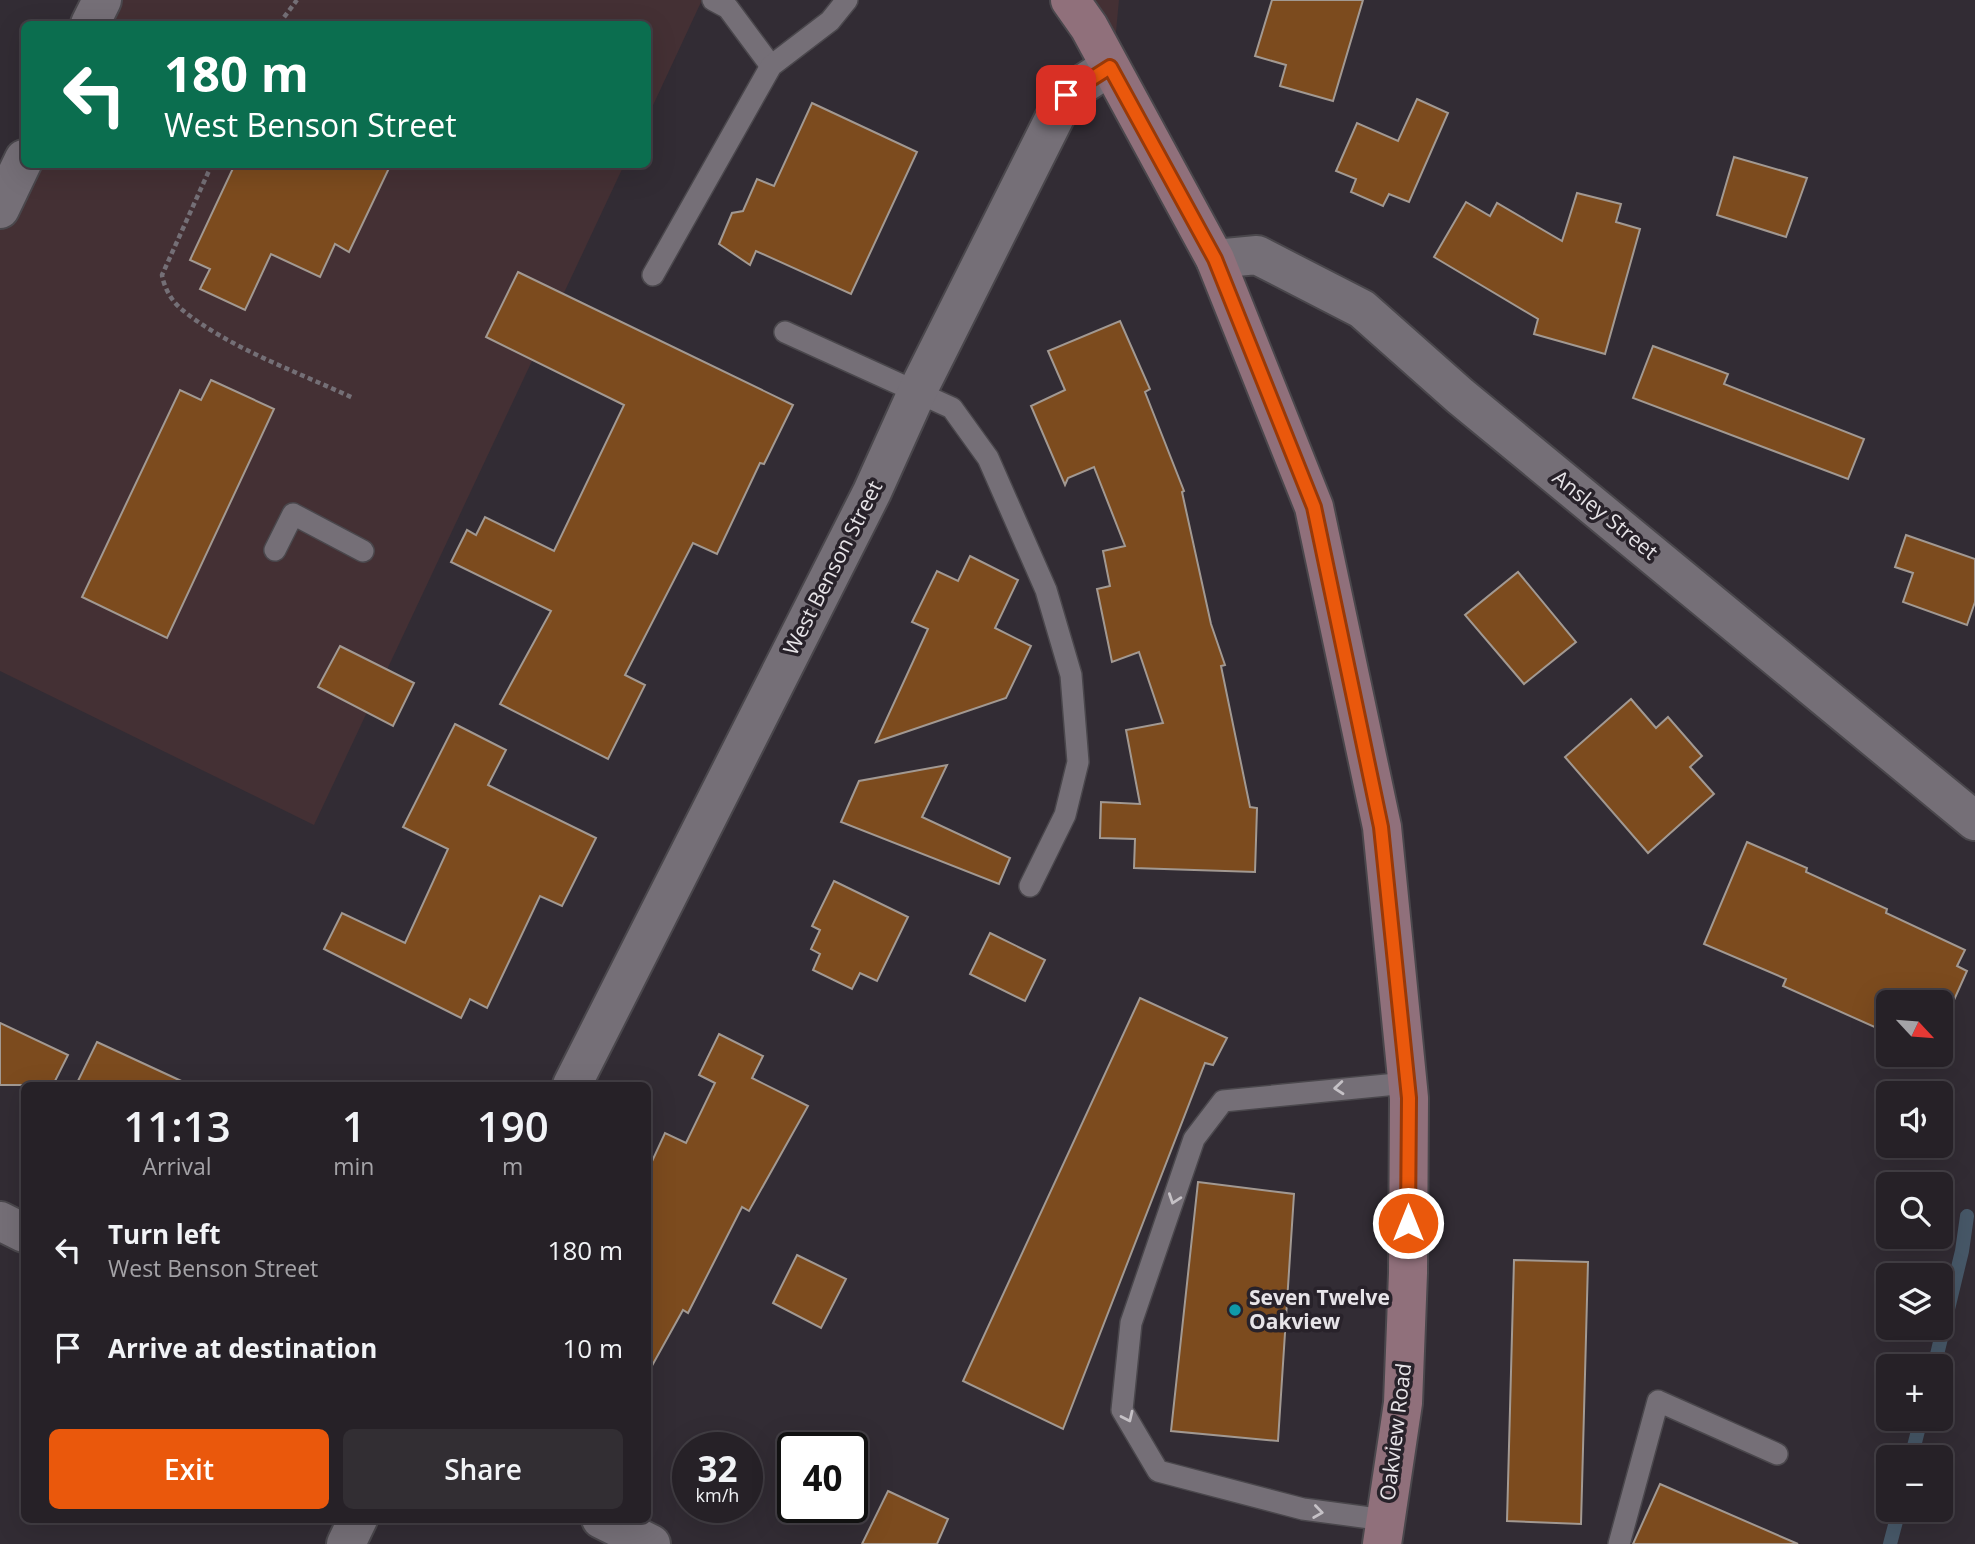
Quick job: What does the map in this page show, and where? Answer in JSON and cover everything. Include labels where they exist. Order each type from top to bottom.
[{"type":"street","points":[[92,21],[102,0]]},
{"type":"street","name":"Oakview Road","points":[[1070,0],[1110,67],[1215,259],[1314,507],[1381,827],[1407,1083],[1408,1273],[1403,1403],[1384,1532]]},
{"type":"street","name":"West Benson Street","points":[[574,1082],[872,492],[918,390],[1066,95],[1110,67]]},
{"type":"street","points":[[0,209],[21,165]]},
{"type":"street","name":"Ansley Street","points":[[1215,259],[1257,255],[1362,309],[1460,396],[1975,821]]},
{"type":"street","points":[[0,1221],[21,1232]]},
{"type":"street","points":[[346,1544],[356,1523]]},
{"type":"street","points":[[609,1523],[652,1544]]},
{"type":"lane","points":[[713,0],[728,8],[771,66]]},
{"type":"lane","points":[[653,275],[771,66],[830,21],[847,0]]},
{"type":"lane","points":[[785,332],[918,390],[952,408],[988,458],[1046,590],[1071,674],[1078,762],[1065,815],[1030,886]]},
{"type":"lane","points":[[275,550],[293,514],[363,551]]},
{"type":"lane","points":[[1384,1532],[1158,1471],[1122,1410],[1131,1322],[1194,1139],[1223,1101],[1407,1083]]},
{"type":"lane","points":[[1619,1544],[1658,1401],[1777,1454]]},
{"type":"path","points":[[281,21],[297,0]]},
{"type":"path","points":[[210,168],[162,275],[164,285],[178,306],[221,336],[353,398]]},
{"type":"shaded area","points":[[109,0],[702,0],[651,110],[651,21],[98,21]]},
{"type":"shaded area","points":[[1063,0],[1119,0],[1114,53]]},
{"type":"shaded area","points":[[27,168],[623,168],[314,825],[0,671],[0,223]]},
{"type":"building","points":[[1272,0],[1363,0],[1333,101],[1280,86],[1286,65],[1255,56]]},
{"type":"building","points":[[1417,99],[1448,113],[1409,202],[1389,194],[1383,206],[1351,192],[1356,179],[1336,171],[1357,123],[1398,141]]},
{"type":"building","points":[[812,103],[917,152],[851,294],[756,251],[750,265],[719,244],[732,213],[743,211],[757,179],[774,186]]},
{"type":"building","points":[[1734,157],[1807,178],[1786,237],[1717,215]]},
{"type":"building","points":[[233,168],[389,168],[349,252],[335,244],[320,277],[271,254],[245,310],[200,289],[210,269],[190,260]]},
{"type":"building","points":[[1577,193],[1621,204],[1616,222],[1640,229],[1605,354],[1534,334],[1538,319],[1434,257],[1466,202],[1490,216],[1497,203],[1562,241]]},
{"type":"building","points":[[518,272],[793,405],[764,464],[760,463],[717,554],[693,543],[625,675],[645,685],[608,759],[500,704],[551,611],[451,562],[467,530],[476,535],[485,517],[554,551],[624,405],[486,337]]},
{"type":"building","points":[[1120,321],[1150,389],[1145,392],[1184,491],[1182,492],[1211,624],[1225,665],[1221,666],[1250,807],[1257,808],[1255,872],[1134,868],[1135,839],[1100,838],[1101,802],[1140,804],[1126,730],[1163,723],[1139,652],[1112,662],[1097,589],[1110,586],[1103,551],[1125,546],[1094,467],[1068,478],[1065,485],[1031,406],[1065,390],[1048,351]]},
{"type":"building","points":[[1653,346],[1728,374],[1724,384],[1864,439],[1848,479],[1633,398]]},
{"type":"building","points":[[211,380],[274,409],[167,638],[82,597],[180,390],[201,400]]},
{"type":"building","points":[[1906,535],[1975,559],[1975,602],[1967,625],[1903,602],[1913,573],[1895,567]]},
{"type":"building","points":[[970,556],[1018,580],[995,628],[1031,646],[1006,698],[876,742],[928,629],[912,622],[937,571],[958,581]]},
{"type":"building","points":[[1518,572],[1576,642],[1524,684],[1465,615]]},
{"type":"building","points":[[340,646],[414,683],[393,726],[318,687]]},
{"type":"building","points":[[1631,699],[1656,728],[1668,717],[1702,756],[1690,767],[1714,794],[1648,853],[1565,757]]},
{"type":"building","points":[[455,724],[506,750],[488,785],[596,838],[562,906],[540,896],[487,1008],[470,999],[461,1018],[324,949],[342,913],[405,943],[448,849],[403,827]]},
{"type":"building","points":[[947,765],[922,817],[1010,858],[999,884],[841,822],[859,781]]},
{"type":"building","points":[[1747,842],[1807,868],[1806,872],[1887,909],[1886,913],[1965,950],[1957,966],[1967,971],[1953,1002],[1953,990],[1876,990],[1876,1028],[1783,986],[1786,979],[1704,944]]},
{"type":"building","points":[[834,881],[908,917],[877,981],[860,973],[852,989],[813,970],[820,954],[811,949],[820,930],[812,926]]},
{"type":"building","points":[[990,933],[1045,960],[1025,1001],[970,974]]},
{"type":"building","points":[[1140,998],[1227,1038],[1213,1065],[1205,1063],[1063,1429],[963,1381]]},
{"type":"building","points":[[0,1023],[68,1055],[54,1082],[0,1085]]},
{"type":"building","points":[[719,1034],[763,1056],[752,1078],[808,1106],[749,1211],[742,1207],[688,1313],[683,1310],[651,1368],[651,1163],[665,1133],[686,1143],[715,1083],[699,1075]]},
{"type":"building","points":[[97,1042],[184,1082],[77,1082]]},
{"type":"building","name":"Seven Twelve Oakview","points":[[1198,1182],[1294,1194],[1278,1441],[1171,1431]]},
{"type":"building","points":[[797,1255],[846,1279],[821,1328],[773,1303]]},
{"type":"building","points":[[1514,1260],[1588,1262],[1581,1524],[1507,1521]]},
{"type":"building","points":[[1660,1484],[1798,1544],[1633,1544]]},
{"type":"building","points":[[888,1491],[948,1519],[937,1544],[862,1544]]},
{"type":"waterway","points":[[1937,1354],[1962,1251],[1967,1216]]},
{"type":"waterway","points":[[1914,1445],[1918,1431]]},
{"type":"waterway","points":[[1890,1544],[1896,1522]]},
{"type":"place","name":"Seven Twelve Oakview","points":[[1235,1310]]},
{"type":"route","points":[[1066,95],[1110,67],[1200,227],[1215,259],[1314,507],[1381,827],[1409,1098],[1408,1223]]}]
